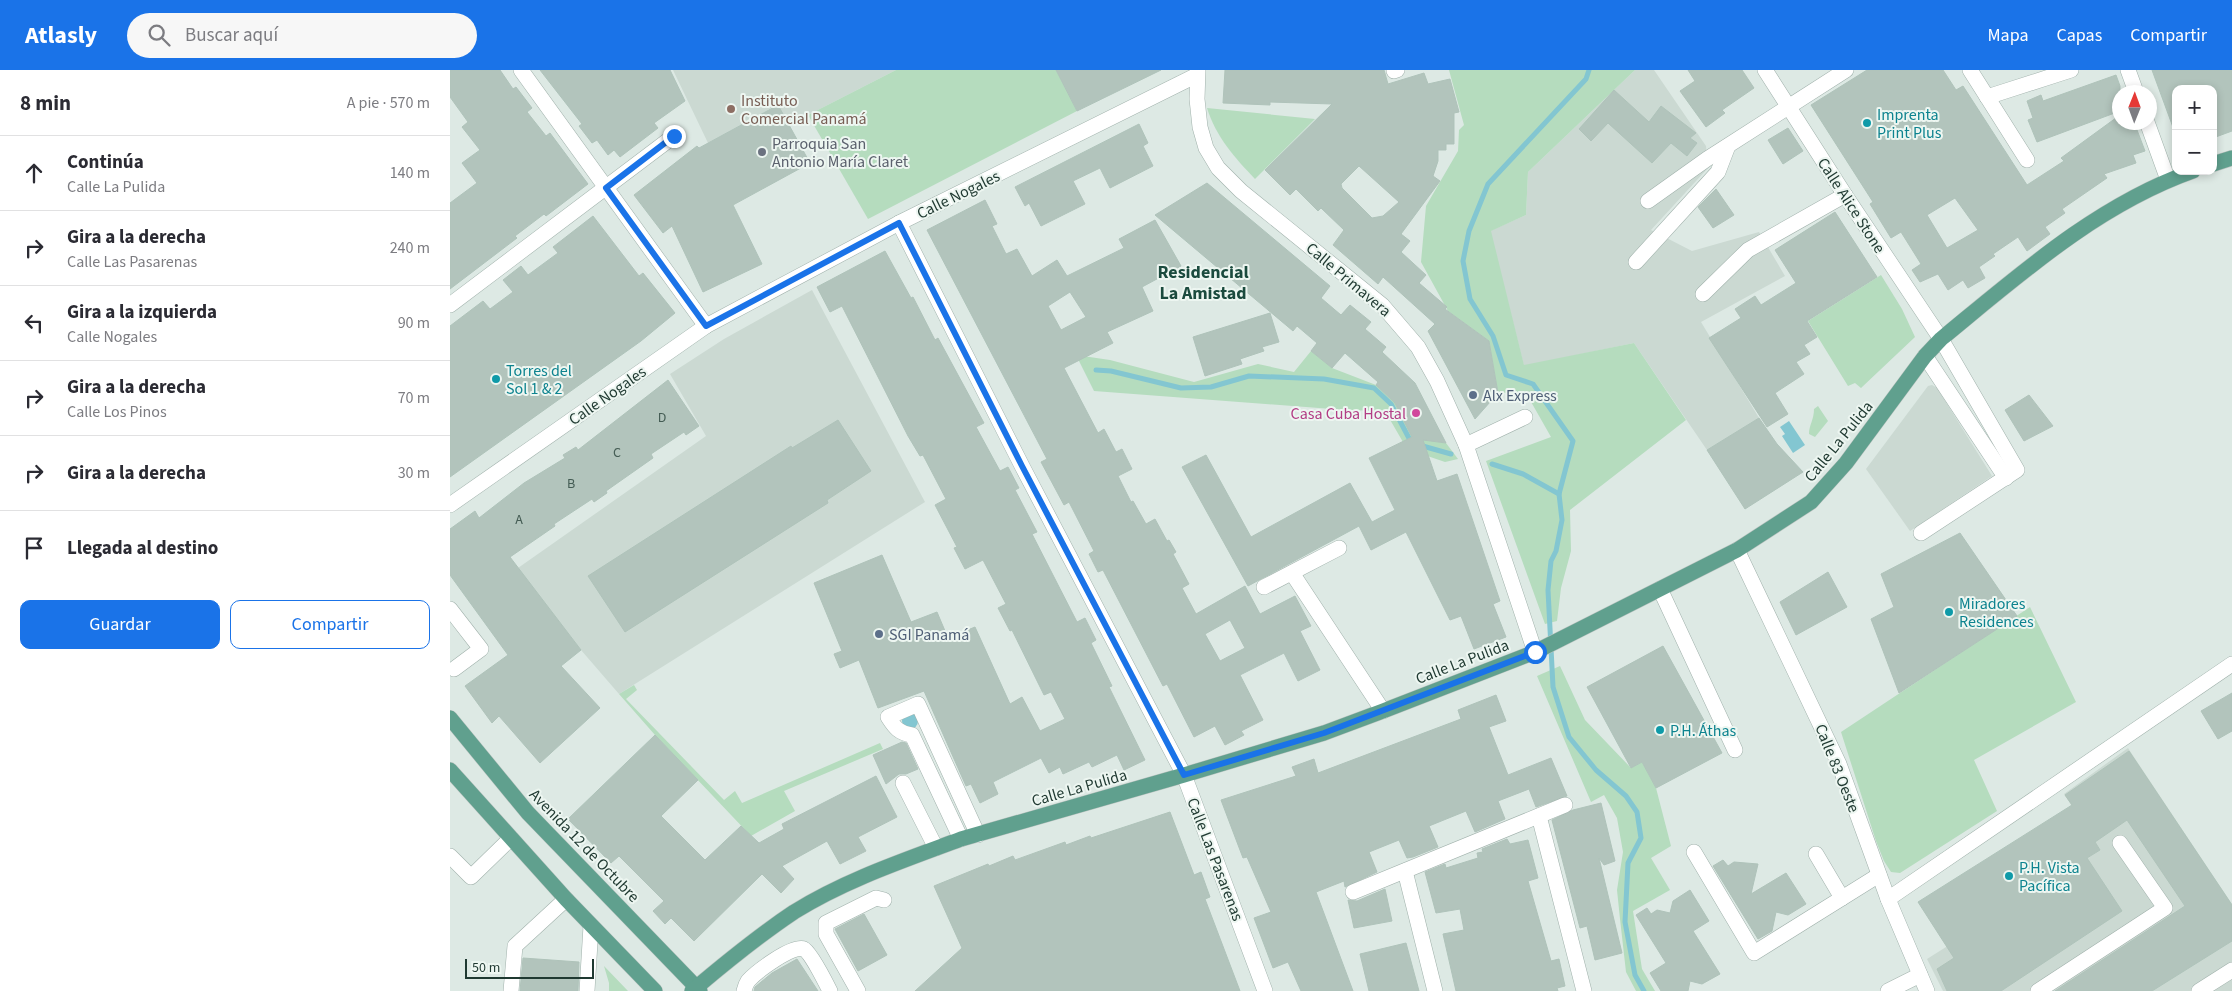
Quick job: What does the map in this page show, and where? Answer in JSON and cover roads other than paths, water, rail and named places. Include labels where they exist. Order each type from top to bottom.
[{"type":"main road","points":[[2217,163],[2232,158]]},
{"type":"main road","name":"Calle La Pulida","points":[[696,990],[717,968],[796,911],[845,886],[961,839],[1324,733],[1383,711],[1535,652],[1737,550],[1811,502],[1846,463],[1925,356],[1941,339],[2056,247],[2111,210],[2168,180],[2182,175]]},
{"type":"main road","name":"Avenida 12 de Octubre","points":[[450,718],[528,813],[696,990]]},
{"type":"main road","points":[[450,770],[591,926],[655,991]]},
{"type":"street","points":[[521,70],[706,326]]},
{"type":"street","name":"Calle Alice Stone","points":[[1765,70],[1941,339],[2017,470],[2006,478]]},
{"type":"street","points":[[1648,201],[1728,146],[1846,70]]},
{"type":"street","points":[[1970,70],[2027,160]]},
{"type":"street","points":[[1987,97],[2071,70]]},
{"type":"street","points":[[2128,70],[2133,85]]},
{"type":"street","name":"Calle Nogales","points":[[450,505],[706,326],[899,223],[1198,72]]},
{"type":"street","name":"Calle Primavera","points":[[1198,72],[1197,99],[1200,127],[1206,148],[1218,168],[1240,191],[1382,305],[1404,328],[1437,381],[1466,445],[1535,652]]},
{"type":"street","points":[[2150,130],[2168,180]]},
{"type":"street","points":[[450,306],[674,136]]},
{"type":"street","points":[[1636,262],[1718,172],[1728,146]]},
{"type":"street","points":[[1703,294],[1748,250],[1845,195]]},
{"type":"street","name":"Calle Las Pasarenas","points":[[899,223],[1022,466],[1184,775],[1265,991]]},
{"type":"street","points":[[1921,533],[2006,478],[1925,356]]},
{"type":"street","points":[[1466,445],[1525,417]]},
{"type":"street","points":[[1264,587],[1339,548]]},
{"type":"street","name":"Calle 83 Oeste","points":[[1737,550],[1839,764],[1888,899],[1927,991]]},
{"type":"street","points":[[1292,573],[1383,711]]},
{"type":"street","points":[[1660,589],[1735,750]]},
{"type":"street","points":[[451,611],[481,649],[454,669]]},
{"type":"street","points":[[1888,899],[2232,664]]},
{"type":"street","points":[[927,725],[925,729],[912,735],[902,734],[895,728],[888,717],[918,704],[978,834]]},
{"type":"street","points":[[912,735],[961,839]]},
{"type":"street","points":[[903,783],[936,848]]},
{"type":"street","points":[[1353,892],[1540,819],[1566,806]]},
{"type":"street","points":[[1540,819],[1584,991]]},
{"type":"street","points":[[450,856],[471,877],[511,838]]},
{"type":"street","points":[[2038,991],[2165,908],[2120,843]]},
{"type":"street","points":[[1694,852],[1754,954],[1879,875]]},
{"type":"street","points":[[1816,854],[1842,898]]},
{"type":"street","points":[[1405,871],[1435,991]]},
{"type":"street","points":[[511,991],[515,946],[566,898]]},
{"type":"street","points":[[858,991],[826,934],[826,923],[876,898],[884,900]]},
{"type":"street","points":[[587,991],[591,926]]},
{"type":"street","points":[[744,991],[746,983],[752,977],[793,948],[803,948],[809,953],[830,991]]},
{"type":"street","points":[[2200,991],[2232,970]]},
{"type":"street","points":[[1888,991],[1920,975]]},
{"type":"water","points":[[1789,421],[1805,445],[1793,453],[1782,436],[1785,434],[1780,427]]},
{"type":"water","points":[[907,713],[913,713],[918,718],[916,727],[907,729],[902,724],[902,718]]},
{"type":"waterway","points":[[1589,70],[1586,79],[1488,184],[1469,231],[1463,261],[1470,299],[1493,336],[1506,375],[1533,384],[1573,441],[1559,494],[1562,520],[1556,551],[1551,561],[1548,590],[1553,687],[1569,737],[1596,770],[1626,796],[1637,812],[1641,838],[1628,863],[1625,922],[1635,975],[1644,991]]},
{"type":"waterway","points":[[1096,370],[1111,371],[1181,388],[1211,387],[1249,376],[1324,379],[1374,388],[1391,404],[1411,442]]},
{"type":"waterway","points":[[1419,445],[1451,454]]},
{"type":"waterway","points":[[1492,464],[1523,474],[1559,494]]},
{"type":"place","name":"Instituto Comercial Panamá","points":[[731,109]]},
{"type":"place","name":"Imprenta Print Plus","points":[[1867,123]]},
{"type":"place","name":"Parroquia San Antonio María Claret","points":[[762,152]]},
{"type":"place","name":"Torres del Sol 1 & 2","points":[[496,379]]},
{"type":"place","name":"Alx Express","points":[[1473,395]]},
{"type":"place","name":"Casa Cuba Hostal","points":[[1416,413]]},
{"type":"place","name":"Miradores Residences","points":[[1949,612]]},
{"type":"place","name":"SGI Panamá","points":[[879,634]]},
{"type":"place","name":"P.H. Áthas","points":[[1660,730]]},
{"type":"place","name":"P.H. Vista Pacífica","points":[[2009,876]]},
{"type":"district","name":"Residencial La Amistad","points":[[1203,282]]}]
